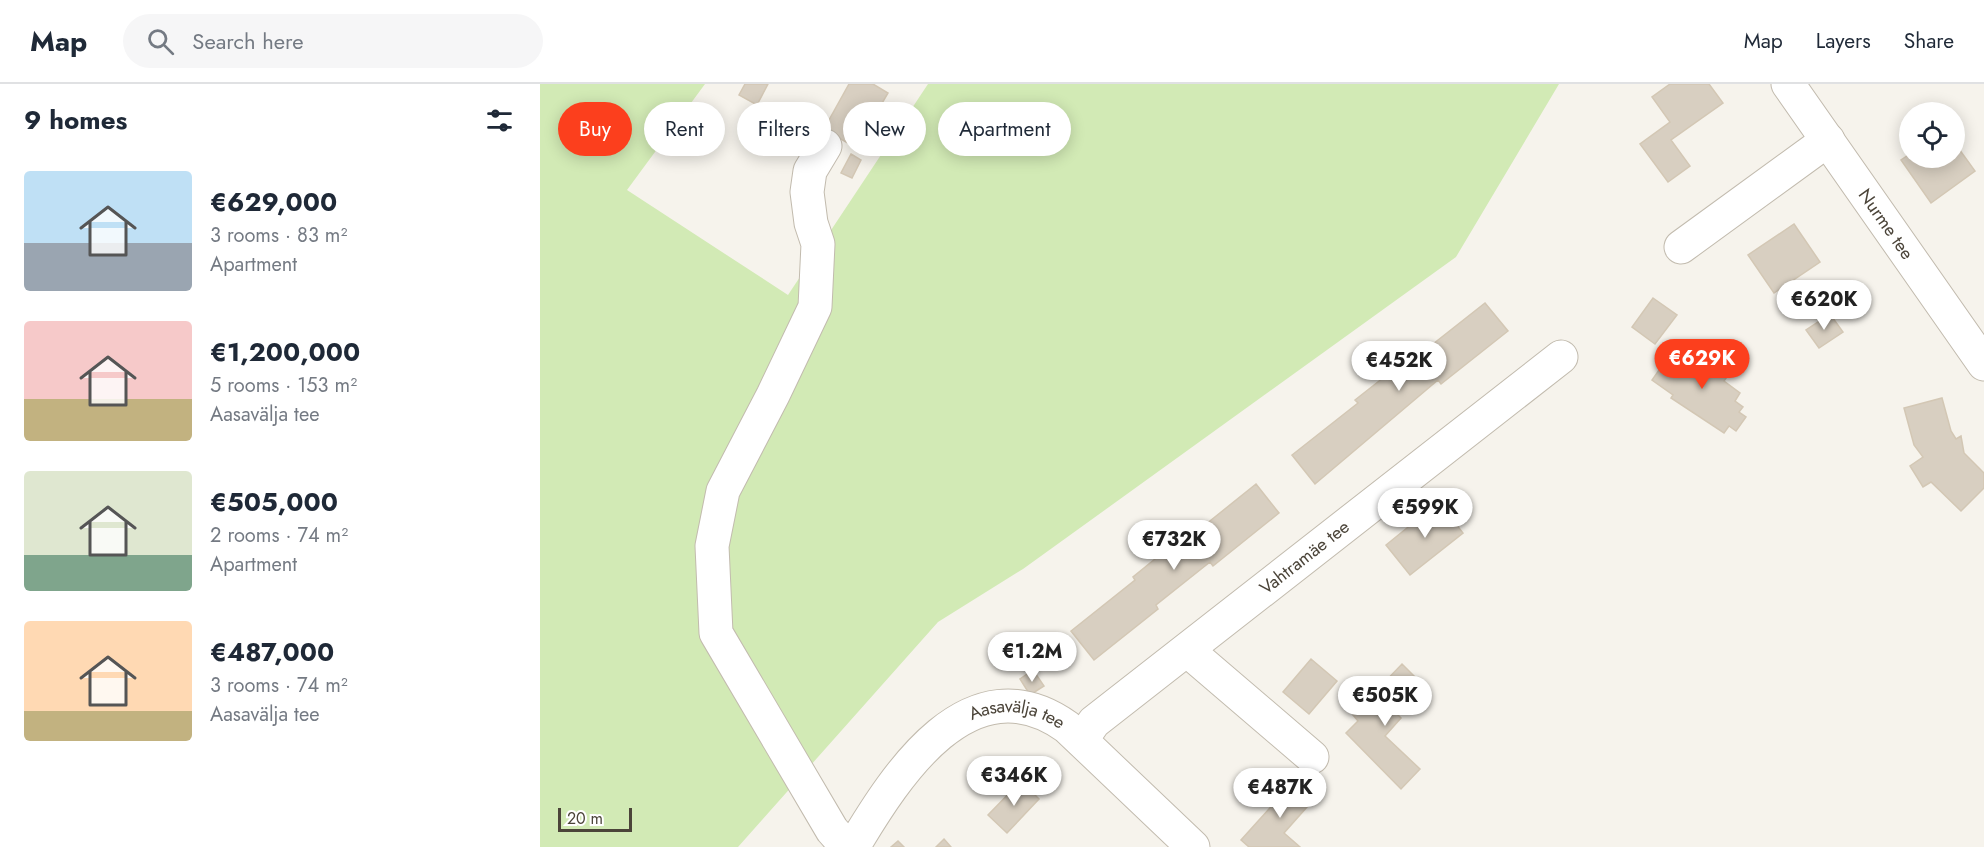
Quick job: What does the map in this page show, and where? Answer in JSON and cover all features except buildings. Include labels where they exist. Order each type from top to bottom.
[{"type":"street","name":"Nurme tee","points":[[1788,84],[1984,364]]},
{"type":"street","points":[[1681,248],[1828,140]]},
{"type":"street","points":[[819,156],[810,171],[807,192],[811,223],[818,244],[815,307],[723,491],[711,546],[716,633],[832,830],[847,847]]},
{"type":"street","name":"Vahtramäe tee","points":[[1082,739],[1094,722],[1562,357]]},
{"type":"street","points":[[1187,650],[1312,757]]},
{"type":"street","name":"Aasavälja tee","points":[[853,847],[882,798],[919,752],[943,729],[987,709],[1013,706],[1029,708],[1053,716],[1082,739],[1193,847]]},
{"type":"green space","points":[[540,84],[705,84],[692,102],[644,102],[644,156],[652,156],[627,190],[788,295],[880,156],[926,156],[926,102],[916,102],[928,84],[1559,84],[1456,257],[1023,569],[938,622],[738,847],[540,847]]}]
